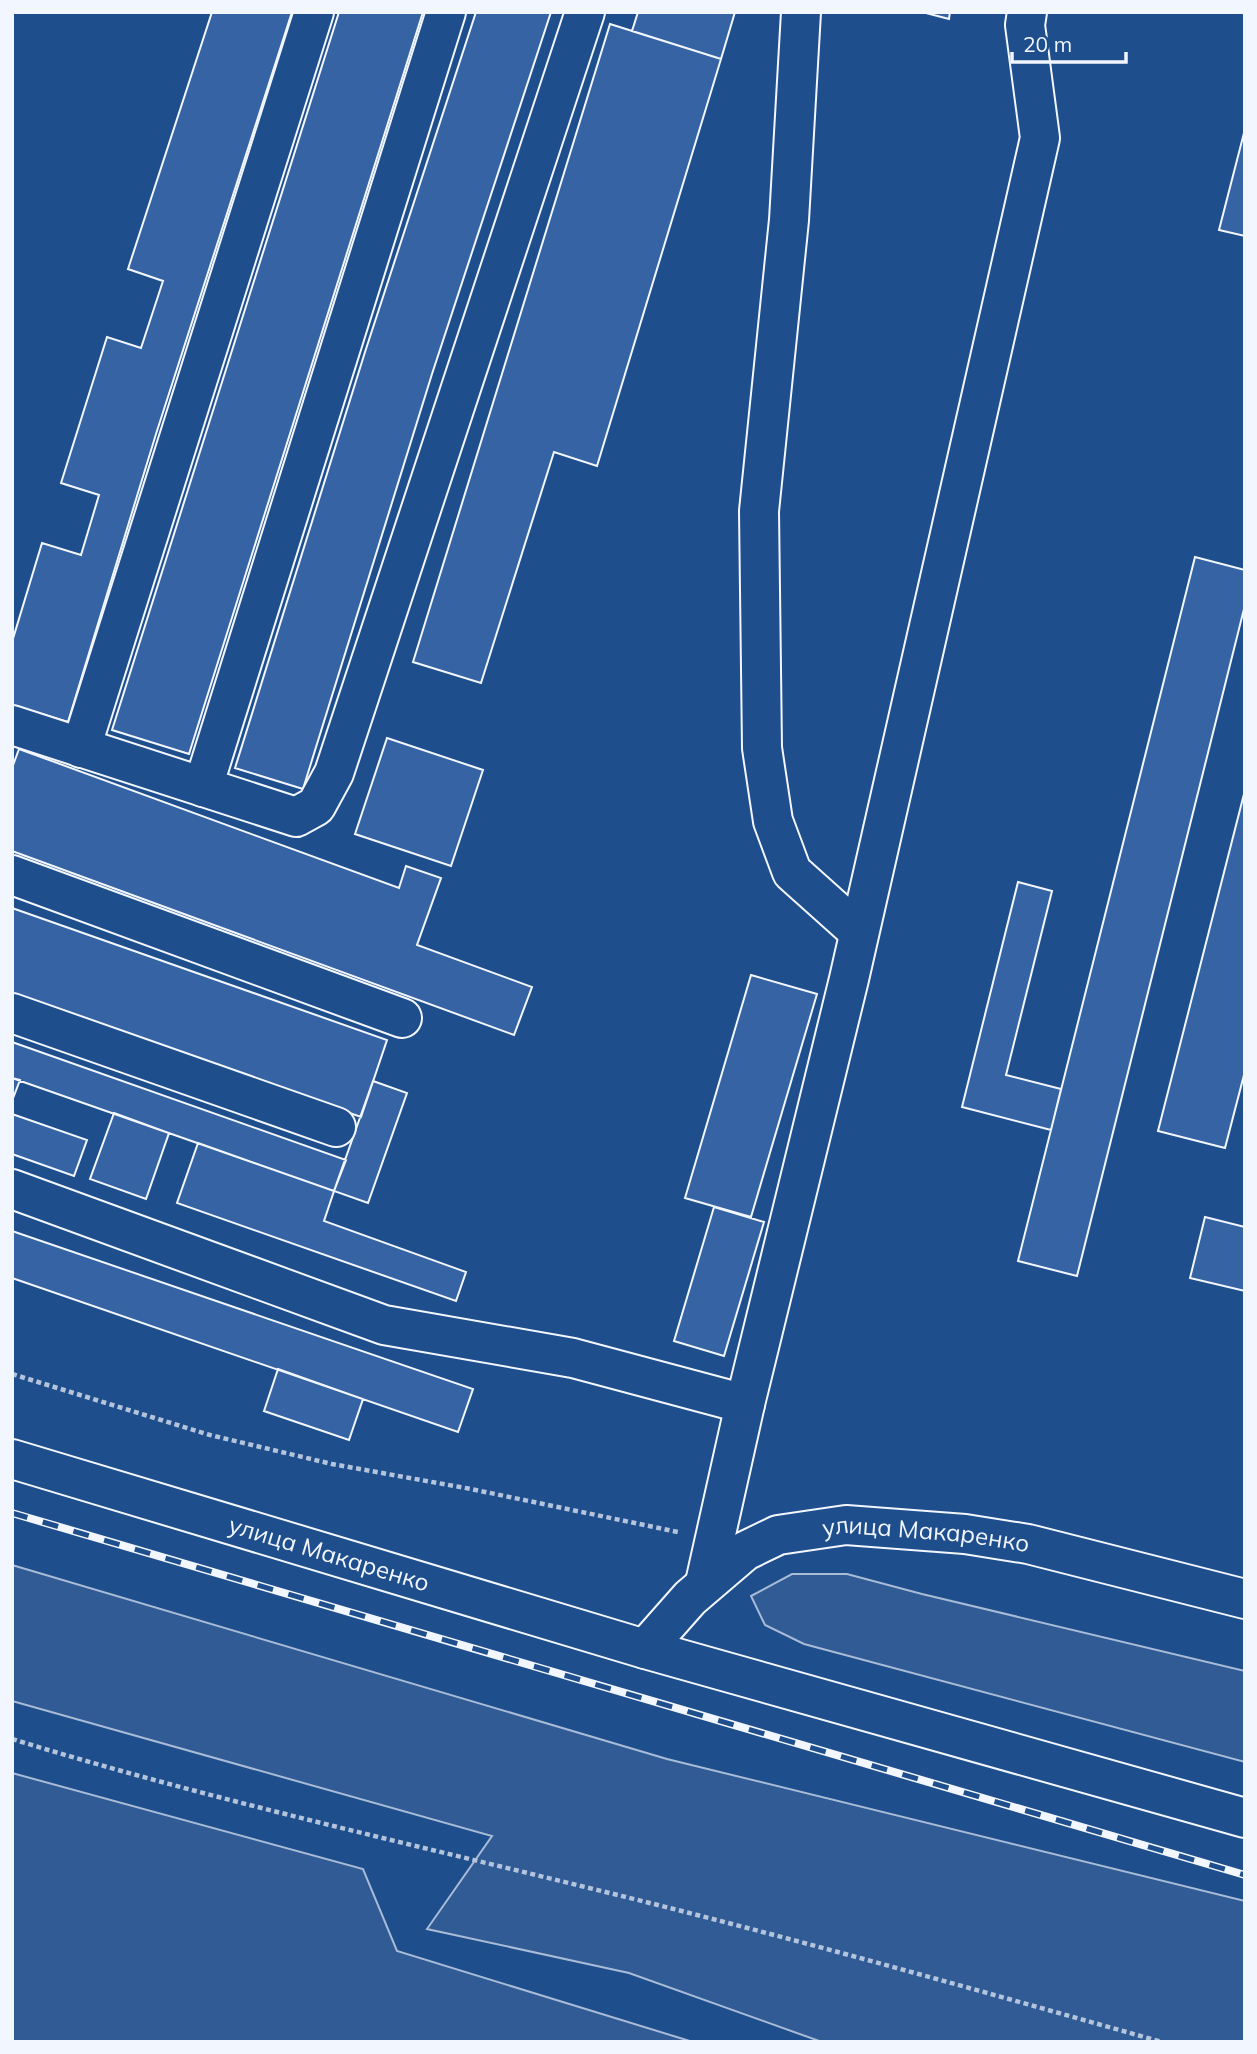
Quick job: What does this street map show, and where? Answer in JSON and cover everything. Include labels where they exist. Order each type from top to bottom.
[{"type":"main road","points":[[81,748],[314,12]]},
{"type":"main road","points":[[203,787],[446,12]]},
{"type":"main road","points":[[12,725],[296,817],[316,806],[334,773],[585,12]]},
{"type":"main road","points":[[801,12],[789,220],[759,511],[762,748],[773,821],[792,872],[859,932]]},
{"type":"main road","points":[[705,1583],[713,1539],[859,932],[1040,138],[1025,24],[1027,12]]},
{"type":"main road","points":[[12,875],[402,1018]]},
{"type":"main road","points":[[12,1013],[336,1127]]},
{"type":"main road","points":[[12,1189],[383,1325],[573,1359],[745,1404]]},
{"type":"main road","name":"улица Макаренко","points":[[12,1459],[645,1649],[1245,1818]]},
{"type":"main road","name":"улица Макаренко","points":[[645,1649],[705,1583],[745,1551],[778,1535],[846,1525],[965,1534],[1028,1544],[1245,1599]]},
{"type":"path","points":[[12,1374],[210,1435],[332,1464],[713,1539]]},
{"type":"path","points":[[12,1739],[82,1760],[413,1846],[811,1944],[1162,2042]]},
{"type":"shaded area","points":[[12,1565],[667,1759],[1245,1901],[1245,2042],[822,2042],[629,1973],[427,1929],[492,1836],[12,1701]]},
{"type":"shaded area","points":[[792,1574],[847,1574],[1245,1671],[1245,1762],[804,1644],[765,1625],[751,1596]]},
{"type":"shaded area","points":[[12,1773],[363,1869],[397,1951],[693,2042],[12,2042]]},
{"type":"building","points":[[212,12],[292,12],[156,434],[68,722],[12,705],[12,642],[42,543],[81,555],[99,495],[61,483],[107,337],[141,348],[163,281],[128,269]]},
{"type":"building","points":[[339,12],[423,12],[189,754],[112,730]]},
{"type":"building","points":[[476,12],[551,12],[432,374],[303,789],[235,768],[365,352]]},
{"type":"building","points":[[638,12],[735,12],[721,59],[632,31]]},
{"type":"building","points":[[922,12],[950,12],[949,19]]},
{"type":"building","points":[[610,24],[721,59],[597,466],[554,452],[481,683],[413,662]]},
{"type":"building","points":[[1245,129],[1245,236],[1219,230]]},
{"type":"building","points":[[1195,557],[1245,570],[1245,605],[1077,1276],[1018,1261]]},
{"type":"building","points":[[387,738],[483,770],[451,866],[355,834]]},
{"type":"building","points":[[19,749],[399,888],[406,866],[441,878],[417,945],[532,987],[514,1035],[12,851],[12,768]]},
{"type":"building","points":[[1245,790],[1245,1071],[1225,1148],[1158,1131]]},
{"type":"building","points":[[1018,882],[1052,891],[1006,1075],[1061,1089],[1051,1130],[962,1107]]},
{"type":"building","points":[[12,908],[387,1040],[361,1117],[12,994]]},
{"type":"building","points":[[751,975],[817,994],[751,1217],[685,1198]]},
{"type":"building","points":[[12,1042],[346,1160],[334,1191],[12,1078]]},
{"type":"building","points":[[12,1078],[20,1080],[12,1101]]},
{"type":"building","points":[[373,1081],[407,1093],[368,1203],[334,1191]]},
{"type":"building","points":[[114,1113],[169,1133],[146,1199],[90,1179]]},
{"type":"building","points":[[12,1114],[87,1140],[74,1176],[12,1154]]},
{"type":"building","points":[[198,1143],[334,1191],[324,1221],[466,1272],[456,1301],[177,1203]]},
{"type":"building","points":[[714,1207],[764,1222],[724,1356],[674,1341]]},
{"type":"building","points":[[1205,1217],[1245,1227],[1245,1291],[1190,1278]]},
{"type":"building","points":[[12,1231],[473,1389],[458,1432],[12,1278]]},
{"type":"building","points":[[278,1369],[363,1399],[349,1440],[264,1411]]},
{"type":"railway","points":[[12,1513],[1245,1875]]}]
